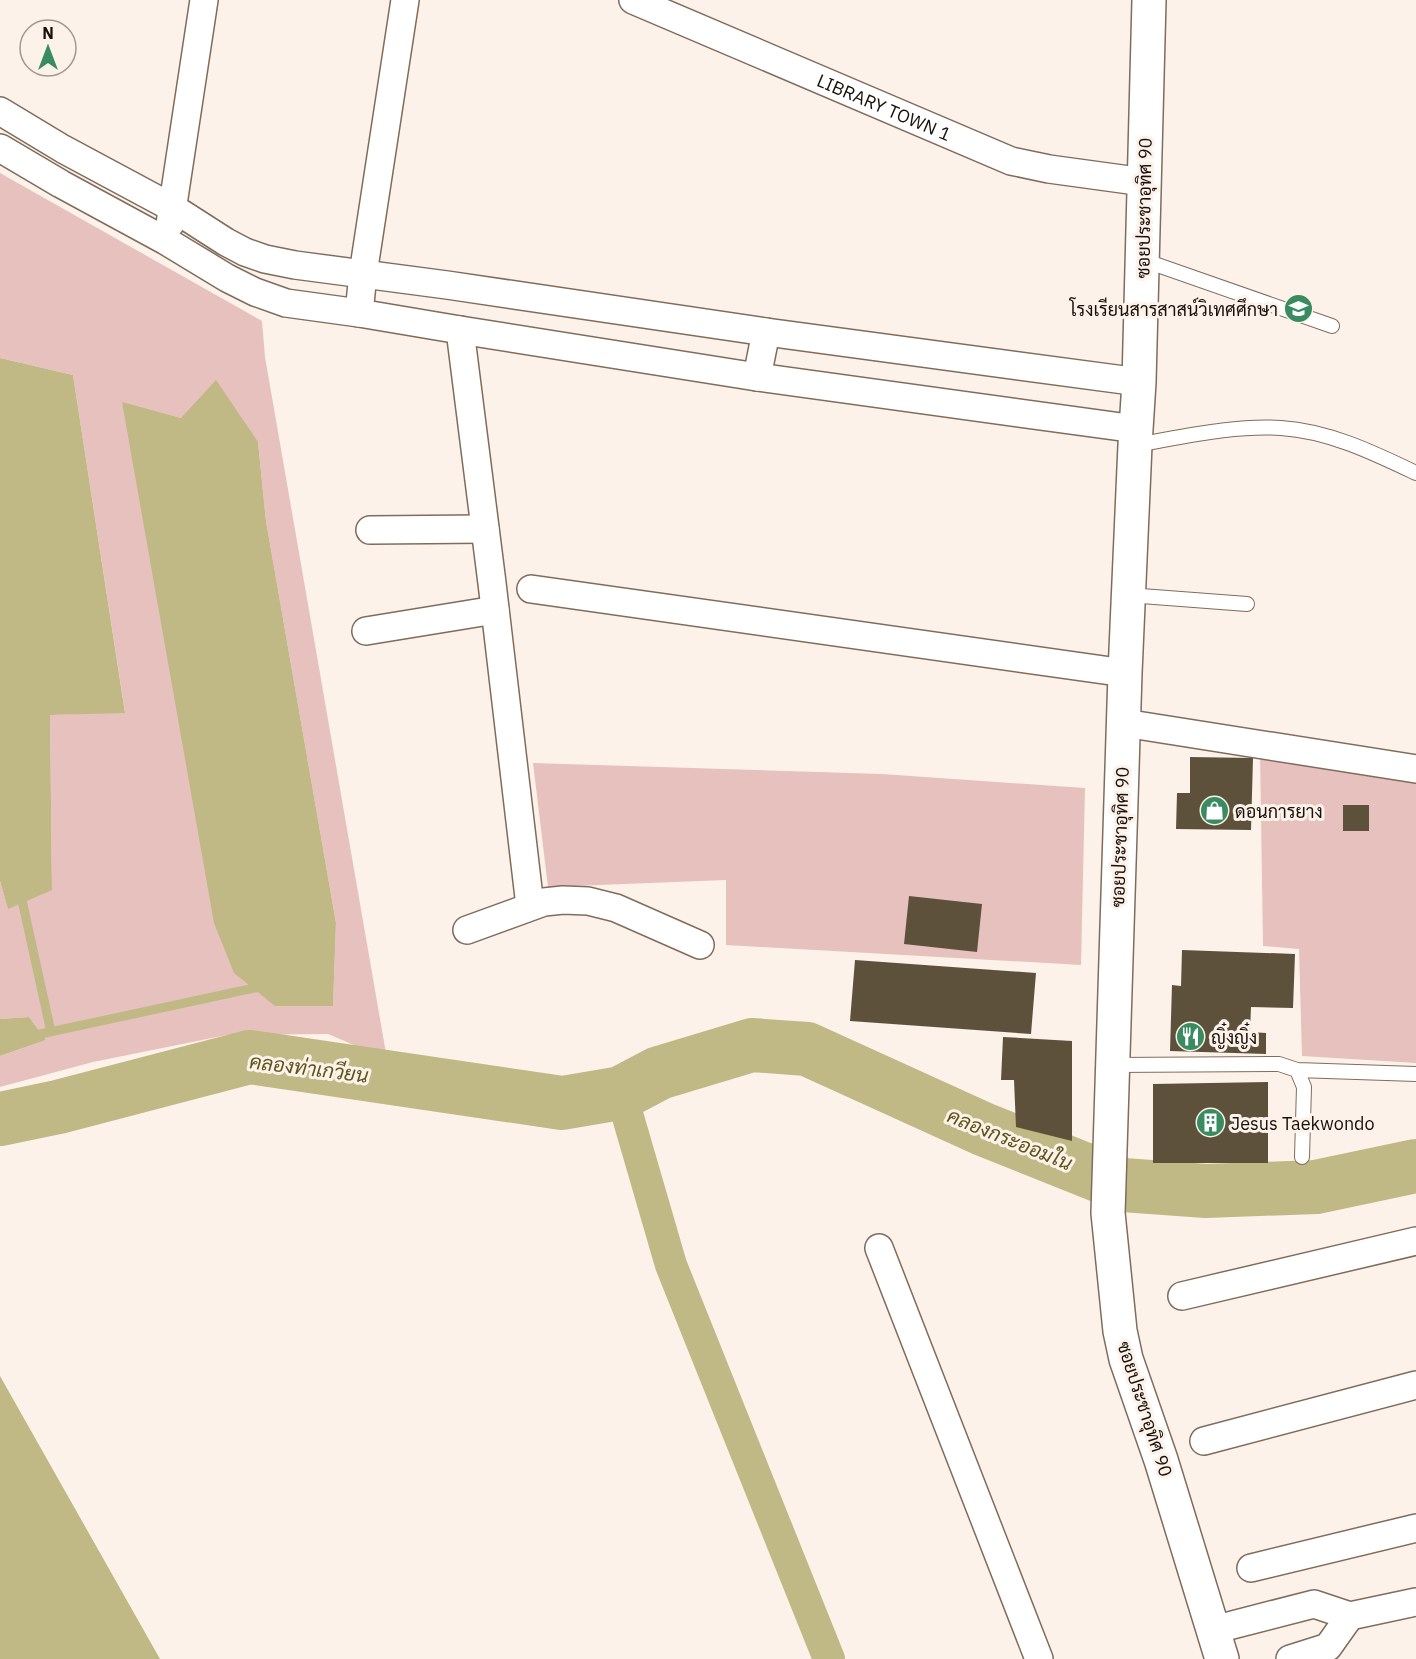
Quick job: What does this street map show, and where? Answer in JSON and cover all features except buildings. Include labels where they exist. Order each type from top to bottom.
[{"type":"street","points":[[166,241],[204,0]]},
{"type":"street","points":[[359,313],[405,0]]},
{"type":"street","name":"LIBRARY TOWN 1","points":[[633,0],[1011,160],[1048,169],[1144,182]]},
{"type":"street","name":"ซอยประชาอุทิศ 90","points":[[1149,0],[1139,382],[1125,673],[1108,1213],[1120,1331],[1126,1359],[1161,1460],[1217,1645]]},
{"type":"street","points":[[0,111],[173,208],[226,242],[265,259],[766,332],[1139,382]]},
{"type":"street","points":[[0,148],[227,278],[255,292],[286,303],[1135,437]]},
{"type":"street","points":[[460,330],[530,906]]},
{"type":"street","points":[[757,377],[766,332]]},
{"type":"street","points":[[370,530],[485,529]]},
{"type":"street","points":[[531,589],[1125,673]]},
{"type":"street","points":[[366,631],[495,610]]},
{"type":"street","points":[[1124,723],[1416,768]]},
{"type":"street","points":[[467,930],[515,914],[530,906],[554,901],[588,901],[616,908],[700,945]]},
{"type":"street","points":[[1182,1296],[1416,1241]]},
{"type":"street","points":[[879,1248],[1039,1659]]},
{"type":"street","points":[[1204,1442],[1416,1385]]},
{"type":"street","points":[[1251,1568],[1416,1528]]},
{"type":"street","points":[[1217,1645],[1314,1604],[1350,1616],[1416,1602]]},
{"type":"street","points":[[1290,1659],[1328,1647],[1350,1616]]},
{"type":"lane","points":[[1143,260],[1332,326]]},
{"type":"lane","points":[[1135,437],[1282,428],[1329,436],[1381,456],[1416,473]]},
{"type":"lane","points":[[1128,595],[1247,604]]},
{"type":"lane","points":[[1113,1065],[1279,1064],[1297,1070],[1416,1074]]},
{"type":"lane","points":[[1297,1070],[1304,1087],[1302,1156]]},
{"type":"shaded area","points":[[0,173],[262,321],[265,357],[387,1059],[328,1034],[227,1035],[93,1062],[0,1087],[0,1056],[46,1040],[29,1017],[0,1019],[0,881],[8,908],[52,889],[50,715],[125,712],[73,375],[0,358]],"holes":[[[122,403],[181,418],[258,442],[266,521],[336,923],[333,1006]]]},
{"type":"shaded area","points":[[0,358],[73,375],[125,713],[50,715],[52,890],[8,909],[0,881]]},
{"type":"shaded area","points":[[216,380],[258,442],[266,521],[336,923],[333,1006],[275,1006],[234,973],[214,923],[122,402],[181,418]]},
{"type":"shaded area","points":[[1260,752],[1416,780],[1416,1063],[1302,1056],[1299,949],[1263,946]]},
{"type":"shaded area","points":[[533,763],[882,774],[1085,788],[1081,965],[726,945],[726,880],[548,887]]},
{"type":"shaded area","points":[[29,1017],[46,1040],[0,1056],[0,1019]]},
{"type":"shaded area","points":[[0,1376],[160,1659],[0,1659]]},
{"type":"waterway","points":[[20,891],[51,1032]]},
{"type":"waterway","points":[[31,1036],[264,986]]},
{"type":"waterway","name":"คลองกระออมใน","points":[[0,1119],[58,1107],[250,1057],[562,1103],[621,1093],[659,1073],[752,1045],[807,1049],[983,1129],[1123,1185],[1206,1191],[1316,1187],[1416,1166]]},
{"type":"waterway","points":[[621,1093],[671,1265],[829,1659]]},
{"type":"place","name":"โรงเรียนสารสาสน์วิเทศศึกษา","points":[[1299,309]]},
{"type":"place","name":"ดอนการยาง","points":[[1214,811]]},
{"type":"place","name":"ญิ๋งญิ๋ง","points":[[1190,1037]]},
{"type":"place","name":"Jesus Taekwondo","points":[[1210,1123]]},
{"type":"water label","name":"คลองท่าเกวียน","points":[[309,1068]]}]
